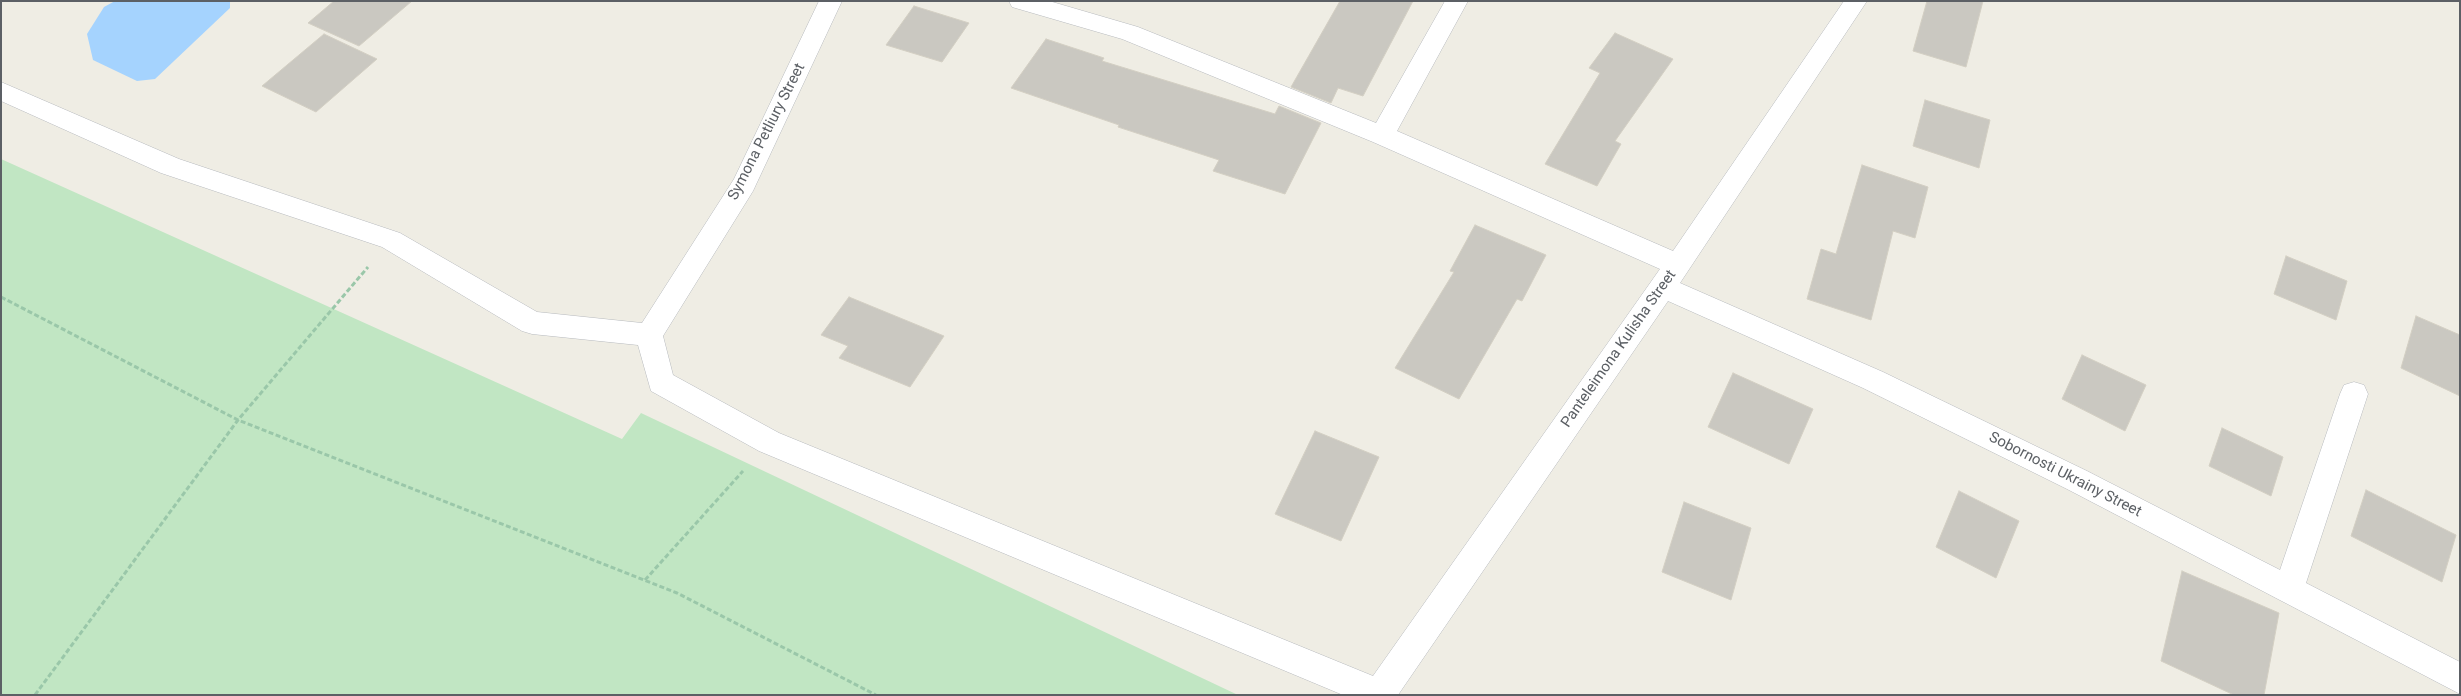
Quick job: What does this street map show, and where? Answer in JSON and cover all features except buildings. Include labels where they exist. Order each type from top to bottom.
[{"type":"street","name":"Symona Petliury Street","points":[[649,335],[744,184],[831,1]]},
{"type":"street","name":"Sobornosti Ukrainy Street","points":[[1020,1],[1130,33],[1382,135],[1670,276],[1882,385],[2077,480],[2460,678]]},
{"type":"street","points":[[1382,135],[1457,1]]},
{"type":"street","name":"Panteleimona Kulisha Street","points":[[1379,694],[1670,276],[1856,1]]},
{"type":"street","points":[[1,91],[170,166],[391,240],[532,323],[649,335],[661,382],[769,442],[1379,694]]},
{"type":"street","points":[[2289,590],[2354,394]]},
{"type":"path","points":[[35,695],[238,420],[391,240]]},
{"type":"path","points":[[1,297],[238,420],[677,593],[876,695]]},
{"type":"path","points":[[645,580],[769,442]]},
{"type":"green space","points":[[1,159],[622,439],[641,413],[1238,695],[1,695]]},
{"type":"water","points":[[115,1],[230,1],[230,8],[155,79],[137,81],[93,60],[87,34],[104,7]]}]
